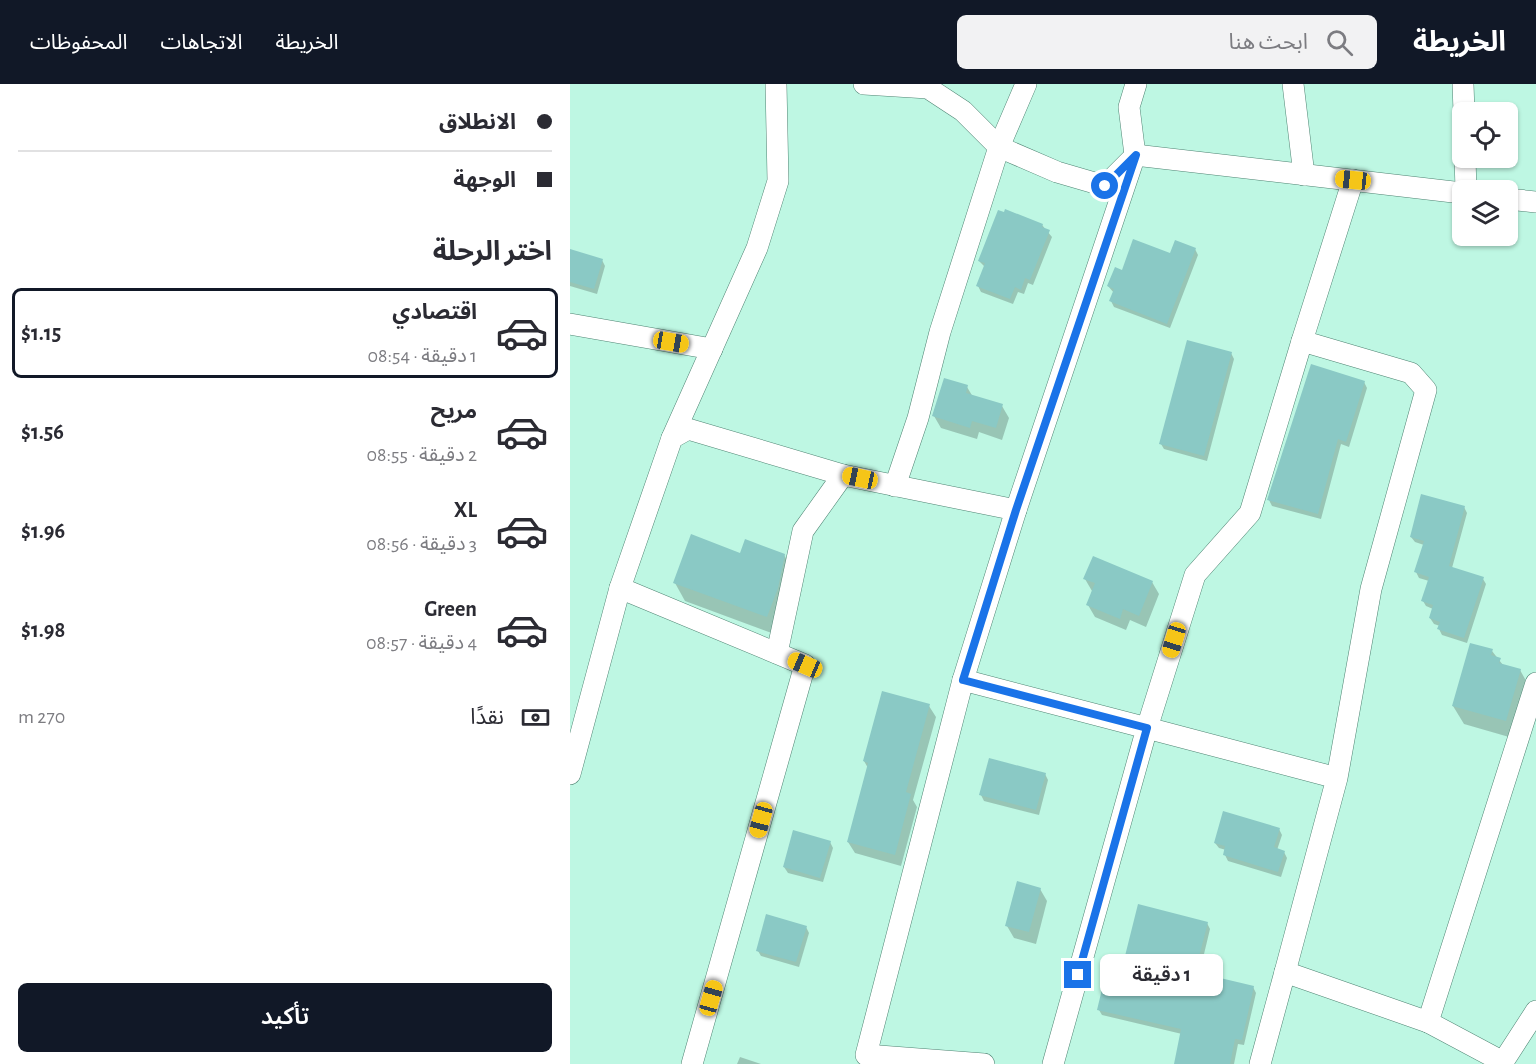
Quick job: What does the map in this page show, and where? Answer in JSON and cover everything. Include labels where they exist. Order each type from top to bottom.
[{"type":"street","points":[[570,774],[620,588],[672,438],[757,248],[778,181],[776,84]]},
{"type":"street","points":[[864,84],[928,88],[963,111],[999,147],[1057,172],[1105,186],[1136,155]]},
{"type":"street","points":[[895,486],[918,418],[940,332],[999,147],[1026,84]]},
{"type":"street","points":[[984,1064],[864,1059],[963,680],[1016,510],[1136,155],[1129,107],[1136,84]]},
{"type":"street","points":[[1293,84],[1304,175]]},
{"type":"street","points":[[1463,84],[1464,102]]},
{"type":"street","points":[[1136,155],[1452,191]]},
{"type":"street","points":[[1053,1064],[1147,728],[1195,575],[1250,513],[1353,180]]},
{"type":"street","points":[[1518,200],[1536,202]]},
{"type":"street","points":[[570,324],[712,349]]},
{"type":"street","points":[[1260,1064],[1337,778],[1371,589],[1426,390],[1411,373],[1302,341]]},
{"type":"street","points":[[672,438],[688,429],[843,475],[1016,510]]},
{"type":"street","points":[[777,653],[803,531],[843,475]]},
{"type":"street","points":[[620,588],[805,665],[692,1064]]},
{"type":"street","points":[[963,680],[1337,778]]},
{"type":"street","points":[[1428,1022],[1536,683]]},
{"type":"street","points":[[1285,972],[1428,1022],[1502,1063],[1536,1011]]},
{"type":"building","points":[[1005,209],[1043,224],[1042,227],[1050,230],[1030,280],[1025,278],[1021,290],[1015,287],[1010,299],[976,286],[985,263],[978,261],[998,210],[1004,212]]},
{"type":"building","points":[[1133,239],[1170,253],[1175,240],[1196,248],[1167,324],[1109,301],[1114,289],[1107,286],[1115,267],[1122,270]]},
{"type":"building","points":[[570,249],[603,259],[594,289],[570,282]]},
{"type":"building","points":[[1187,340],[1232,352],[1204,456],[1159,444]]},
{"type":"building","points":[[1311,364],[1365,381],[1346,442],[1338,439],[1318,514],[1267,500]]},
{"type":"building","points":[[944,378],[968,385],[966,393],[1003,404],[996,428],[972,421],[970,428],[932,416]]},
{"type":"building","points":[[1421,494],[1465,506],[1449,566],[1484,577],[1464,638],[1437,629],[1440,622],[1429,618],[1433,605],[1421,601],[1429,577],[1414,572],[1424,541],[1410,537]]},
{"type":"building","points":[[691,534],[740,553],[745,539],[785,554],[778,588],[767,617],[673,583]]},
{"type":"building","points":[[1093,556],[1153,581],[1139,616],[1123,609],[1120,619],[1086,605],[1095,583],[1083,579]]},
{"type":"building","points":[[1470,643],[1493,649],[1491,655],[1501,658],[1499,663],[1521,669],[1506,721],[1452,706]]},
{"type":"building","points":[[882,691],[930,704],[906,792],[911,794],[895,855],[847,842],[868,763],[863,761]]},
{"type":"building","points":[[989,758],[1046,773],[1036,810],[979,795]]},
{"type":"building","points":[[1223,811],[1280,828],[1274,847],[1285,851],[1278,872],[1223,855],[1225,846],[1214,843]]},
{"type":"building","points":[[793,830],[831,841],[820,878],[783,867]]},
{"type":"building","points":[[1017,881],[1041,888],[1029,932],[1005,926]]},
{"type":"building","points":[[1138,904],[1208,922],[1195,972],[1254,986],[1242,1040],[1235,1039],[1230,1064],[1174,1064],[1181,1029],[1097,1010],[1109,960],[1123,964]]},
{"type":"building","points":[[766,914],[807,926],[796,962],[756,951]]},
{"type":"route","points":[[1078,975],[1147,728],[963,680],[1016,510],[1136,155],[1105,186]]}]
